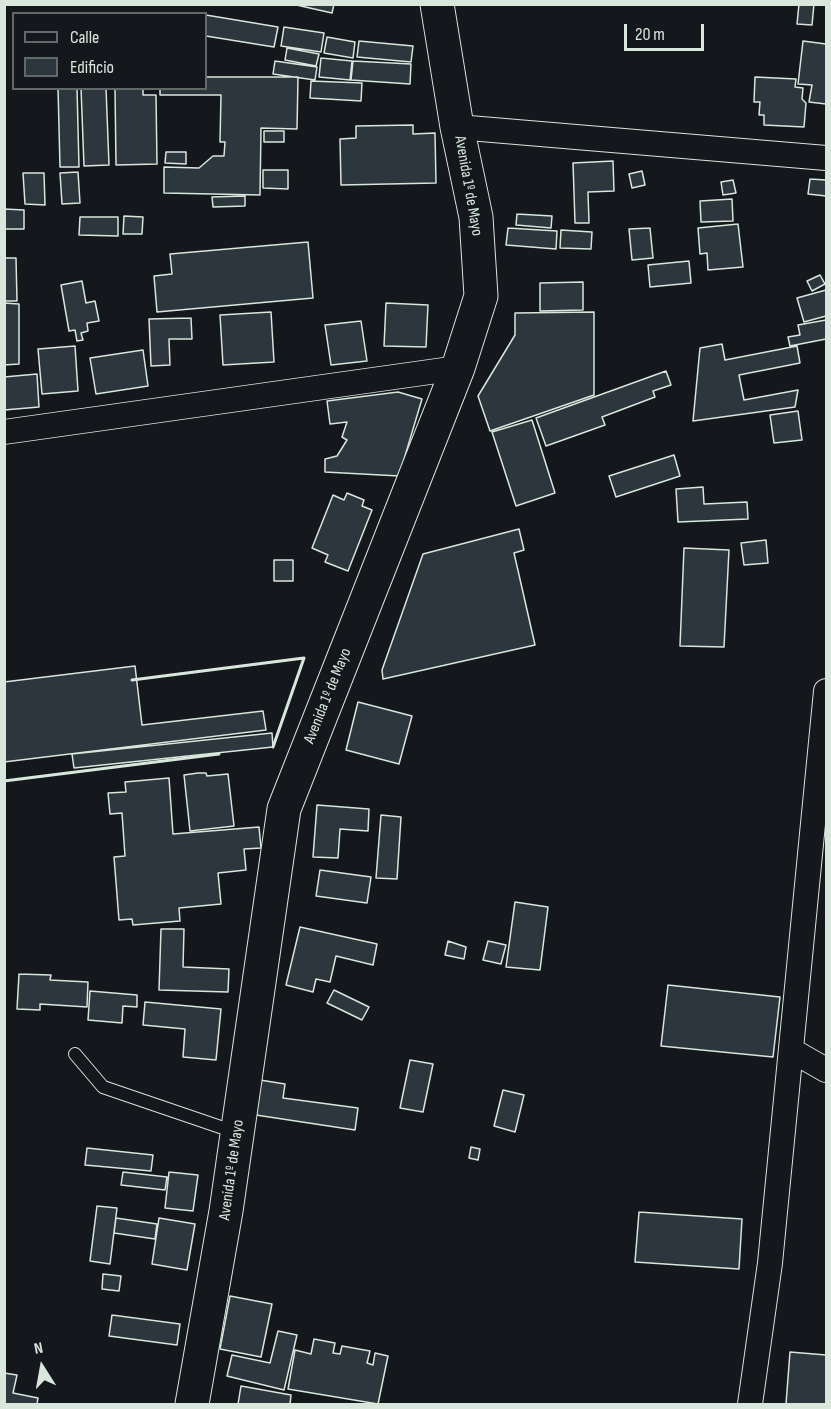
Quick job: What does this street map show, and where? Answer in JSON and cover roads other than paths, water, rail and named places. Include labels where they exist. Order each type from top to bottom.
[{"type":"main road","name":"Avenida 1º de Mayo","points":[[192,1404],[237,1132],[284,808],[458,368],[481,296],[476,217],[457,127],[438,4]]},
{"type":"street","points":[[457,127],[826,158]]},
{"type":"street","points":[[4,432],[458,368]]},
{"type":"street","points":[[750,1404],[770,1263],[826,691]]},
{"type":"street","points":[[791,1050],[826,1070]]},
{"type":"lane","points":[[75,1054],[104,1087],[237,1132]]}]
